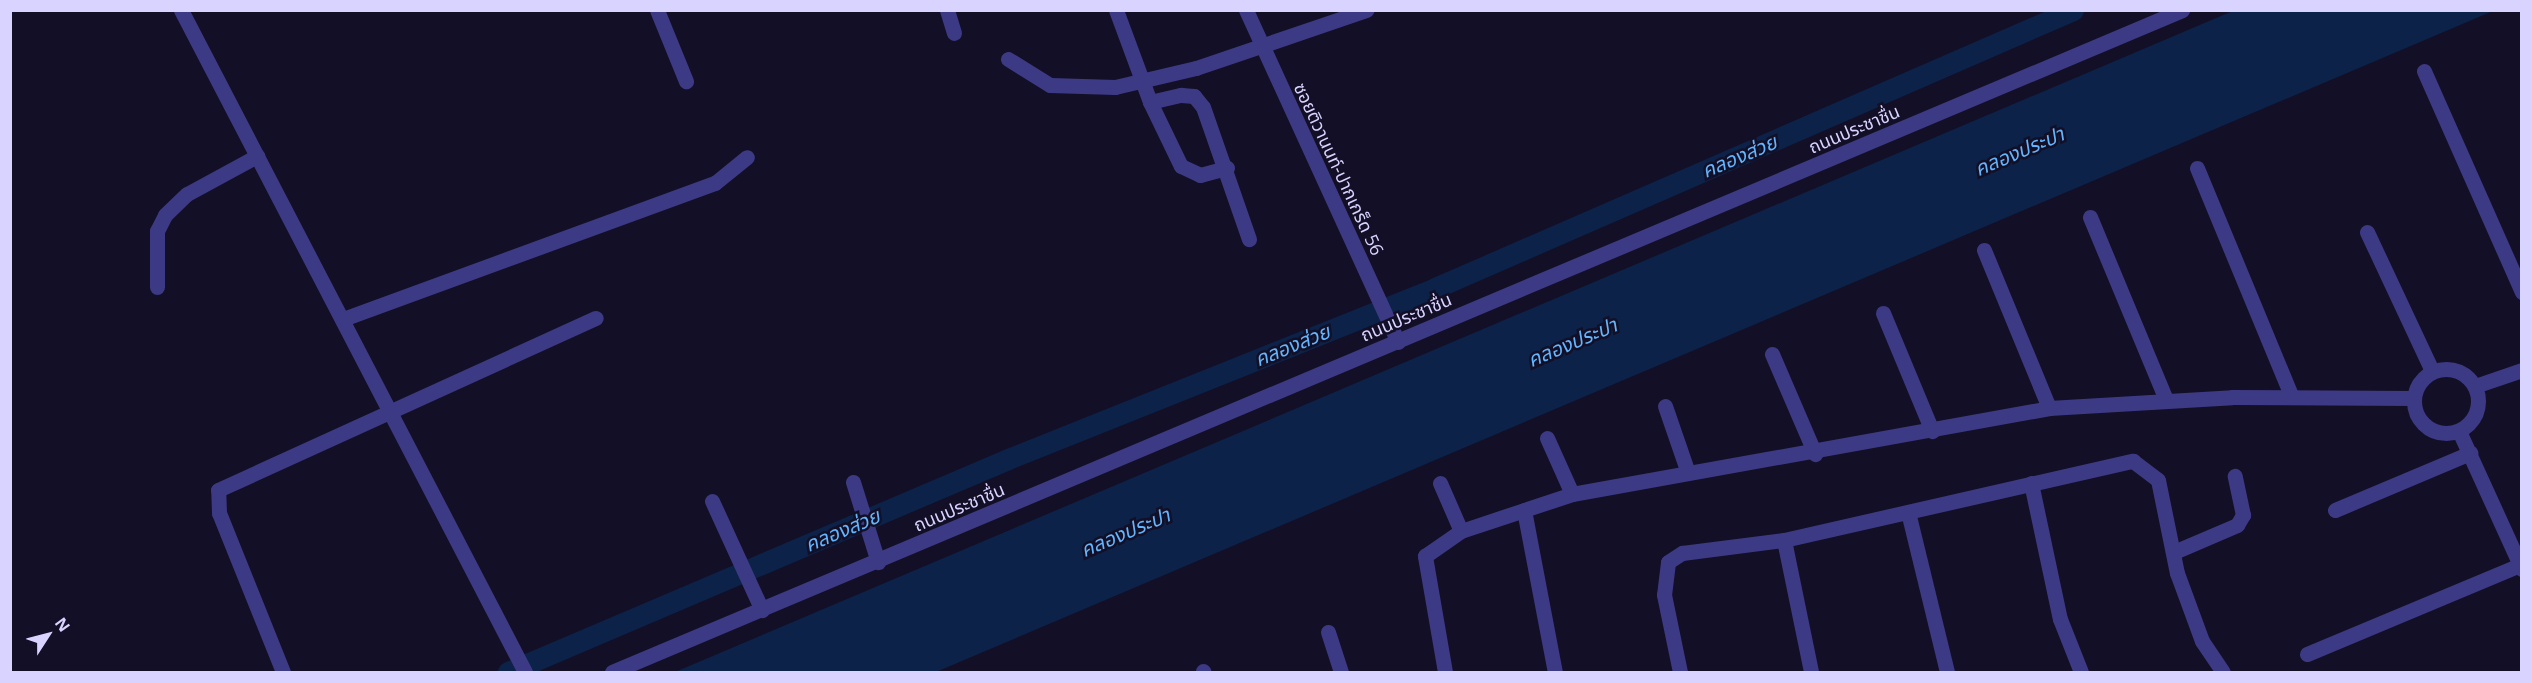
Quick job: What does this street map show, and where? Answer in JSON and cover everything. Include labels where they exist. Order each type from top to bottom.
[{"type":"street","points":[[181,10],[525,672]]},
{"type":"street","points":[[657,10],[686,81]]},
{"type":"street","points":[[947,10],[954,33]]},
{"type":"street","points":[[1116,10],[1145,80],[1150,102],[1190,173],[1227,168]]},
{"type":"street","name":"ซอยติวานนท์-ปากเกร็ด 56","points":[[1246,10],[1259,44],[1398,342]]},
{"type":"street","points":[[1008,59],[1050,85],[1115,87],[1196,68],[1259,44],[1366,10]]},
{"type":"street","name":"ถนนประชาชื่น","points":[[612,672],[878,562],[2182,10]]},
{"type":"street","points":[[2424,71],[2522,292]]},
{"type":"street","points":[[1150,102],[1194,96],[1227,168],[1249,238]]},
{"type":"street","points":[[157,287],[157,231],[165,215],[187,194],[257,156]]},
{"type":"street","points":[[343,319],[715,183],[747,157]]},
{"type":"street","points":[[2197,168],[2291,395]]},
{"type":"street","points":[[2090,217],[2166,400]]},
{"type":"street","points":[[2367,232],[2432,372]]},
{"type":"street","points":[[1984,250],[2049,408]]},
{"type":"street","points":[[1883,313],[1932,431]]},
{"type":"street","points":[[283,672],[219,513],[218,490],[596,318]]},
{"type":"street","points":[[1772,354],[1815,454]]},
{"type":"street","points":[[2457,370],[2475,386],[2479,403],[2473,420],[2460,431],[2428,427],[2414,398],[2420,382],[2432,372],[2457,370]]},
{"type":"street","points":[[2475,386],[2522,370]]},
{"type":"street","points":[[1445,672],[1425,556],[1461,531],[1572,495],[1687,471],[1815,454],[2049,408],[2291,395],[2414,398]]},
{"type":"street","points":[[1665,406],[1687,471]]},
{"type":"street","points":[[2307,654],[2521,567],[2460,431]]},
{"type":"street","points":[[1547,438],[1572,495]]},
{"type":"street","points":[[2335,510],[2469,453]]},
{"type":"street","points":[[1680,672],[1664,595],[1668,562],[1682,553],[1784,540],[2133,461],[2146,466],[2158,480],[2174,552],[2202,641],[2223,672]]},
{"type":"street","points":[[2174,552],[2237,525],[2243,515],[2235,476]]},
{"type":"street","points":[[853,482],[878,562]]},
{"type":"street","points":[[1440,483],[1461,531]]},
{"type":"street","points":[[2031,483],[2060,619],[2080,672]]},
{"type":"street","points":[[712,501],[762,610]]},
{"type":"street","points":[[1524,510],[1555,672]]},
{"type":"street","points":[[1908,512],[1947,672]]},
{"type":"street","points":[[1784,540],[1811,672]]},
{"type":"street","points":[[1328,632],[1341,672]]},
{"type":"water","name":"คลองประปา","points":[[2235,10],[2493,11],[936,672],[675,672]]},
{"type":"waterway","name":"คลองส่วย","points":[[508,672],[1008,459],[1435,288],[2073,10]]}]
